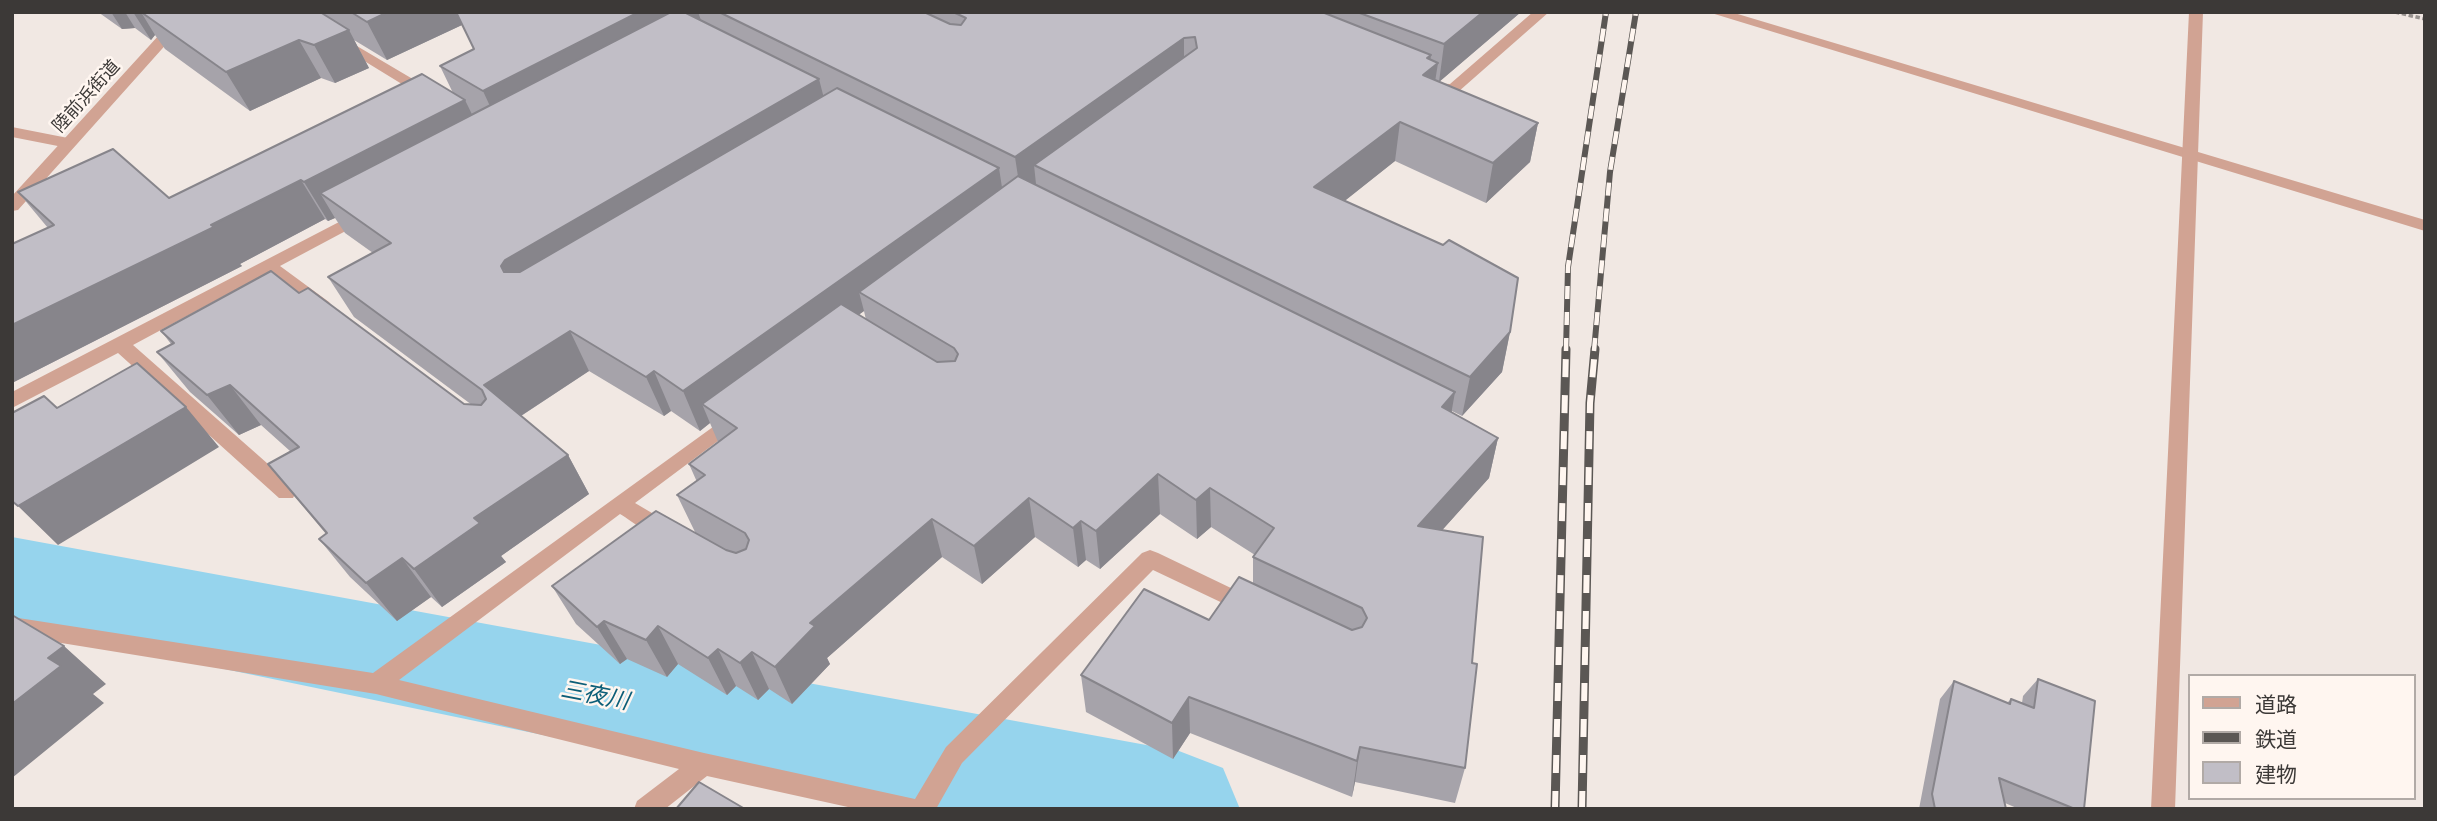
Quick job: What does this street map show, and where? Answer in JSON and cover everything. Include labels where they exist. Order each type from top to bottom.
[{"type":"street","name":"陸前浜街道","points":[[12,206],[188,12]]},
{"type":"street","points":[[1411,80],[1436,90],[1454,89],[1542,12]]},
{"type":"street","points":[[1715,12],[2425,226]]},
{"type":"street","points":[[2163,809],[2196,12]]},
{"type":"street","points":[[326,31],[442,103]]},
{"type":"street","points":[[12,132],[68,143]]},
{"type":"street","points":[[12,401],[379,206]]},
{"type":"street","points":[[269,266],[334,315]]},
{"type":"street","points":[[120,344],[286,492]]},
{"type":"street","points":[[376,684],[752,406]]},
{"type":"street","points":[[619,504],[679,539]]},
{"type":"street","points":[[923,809],[954,755],[1150,559],[1274,619]]},
{"type":"street","points":[[15,629],[376,684],[704,764],[881,805],[910,809]]},
{"type":"street","points":[[646,809],[704,764]]},
{"type":"path","points":[[2395,12],[2425,19]]},
{"type":"building","points":[[141,12],[320,12],[349,30],[314,45],[299,40],[226,72]]},
{"type":"building","points":[[351,12],[388,12],[367,22]]},
{"type":"building","points":[[456,12],[639,12],[483,91],[440,66],[474,49]]},
{"type":"building","points":[[671,12],[684,12],[819,79],[505,260],[501,266],[504,272],[520,272],[837,88],[999,168],[683,391],[654,371],[646,377],[570,331],[484,385],[568,455],[474,518],[480,523],[414,569],[402,558],[366,583],[319,539],[327,533],[268,464],[299,447],[230,385],[207,395],[157,352],[174,343],[161,331],[271,271],[299,293],[308,288],[464,404],[481,405],[486,399],[482,390],[328,277],[391,243],[320,193]]},
{"type":"building","points":[[719,12],[924,12],[950,24],[961,25],[966,18],[953,12],[1322,12],[1431,55],[1427,58],[1438,63],[1423,75],[1538,123],[1493,163],[1400,122],[1314,187],[1443,245],[1449,240],[1518,278],[1510,332],[1470,377],[1034,165],[1197,48],[1195,37],[1184,38],[1015,157]]},
{"type":"building","points":[[1357,12],[1483,12],[1444,44]]},
{"type":"building","points":[[422,74],[465,100],[12,325],[12,244],[54,225],[18,192],[113,149],[169,198]]},
{"type":"building","points":[[1018,176],[1455,392],[1442,407],[1498,438],[1418,526],[1483,537],[1472,663],[1477,664],[1465,768],[1360,747],[1357,761],[1189,697],[1172,723],[1081,675],[1144,589],[1209,620],[1239,577],[1352,630],[1362,627],[1367,618],[1362,608],[1253,557],[1274,528],[1210,488],[1196,500],[1158,474],[1096,531],[1081,521],[1073,528],[1029,498],[974,546],[932,519],[810,623],[815,626],[775,667],[752,652],[740,663],[718,649],[708,658],[658,626],[646,640],[604,621],[597,627],[552,586],[656,511],[726,550],[736,553],[746,549],[749,540],[745,533],[677,495],[705,475],[689,464],[737,428],[702,404],[841,304],[937,362],[955,361],[958,354],[954,348],[859,292]]},
{"type":"building","points":[[137,363],[186,407],[18,506],[12,501],[12,413],[44,396],[57,408]]},
{"type":"building","points":[[12,615],[64,646],[48,658],[61,666],[12,704]]},
{"type":"building","points":[[2038,679],[2095,701],[2084,809],[2075,809],[1999,778],[2006,809],[1935,809],[1932,794],[1954,681],[2010,704],[2011,699],[2034,708]]},
{"type":"building","points":[[699,782],[745,809],[676,809]]},
{"type":"waterway","name":"三夜川","points":[[12,581],[1179,809]]},
{"type":"railway","points":[[1566,351],[1568,267],[1606,12]]},
{"type":"railway","points":[[1594,351],[1610,172],[1636,12]]},
{"type":"railway","points":[[1555,809],[1566,349]]},
{"type":"railway","points":[[1582,809],[1590,403],[1595,349]]}]
